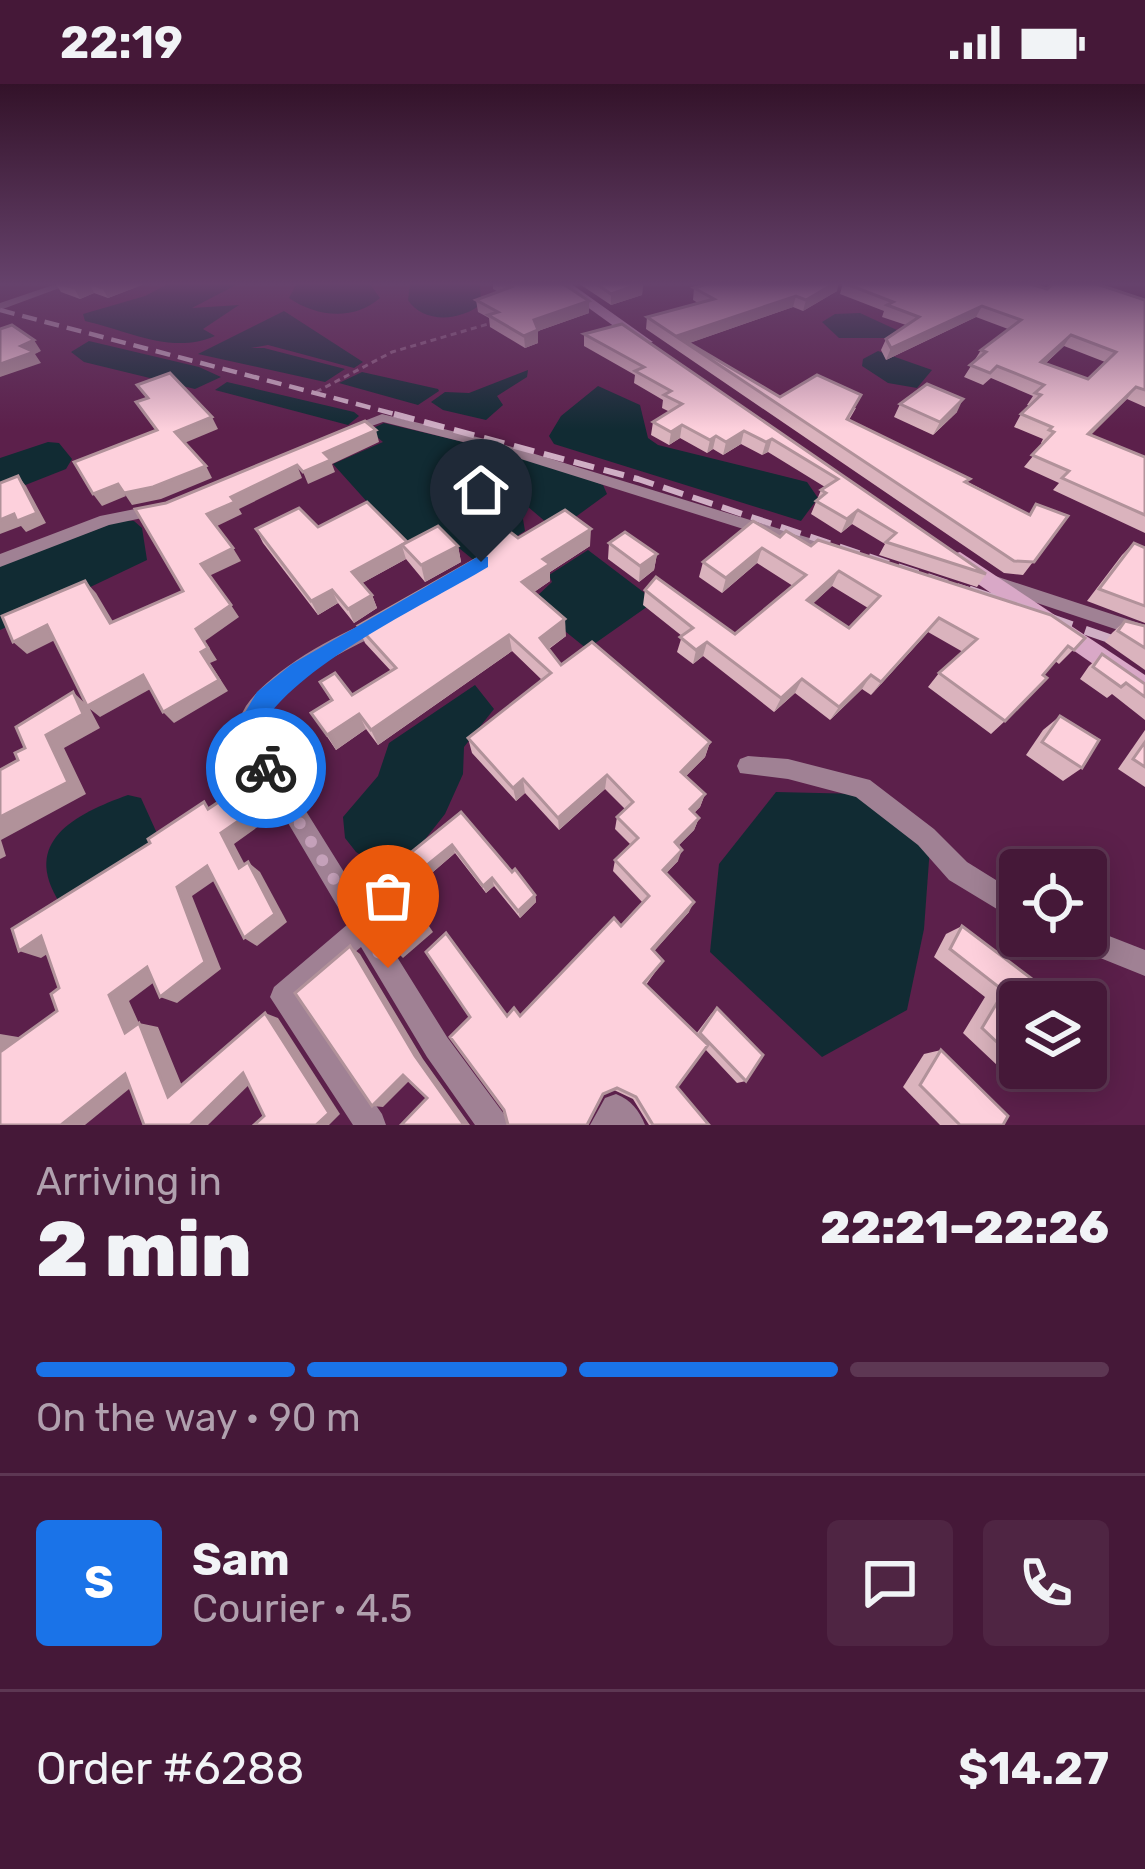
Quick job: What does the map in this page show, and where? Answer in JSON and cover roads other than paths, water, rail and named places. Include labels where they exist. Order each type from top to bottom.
[{"type":"main road","points":[[633,332],[654,348]]},
{"type":"main road","points":[[935,543],[983,589],[1046,621],[1145,689]]},
{"type":"street","points":[[326,439],[382,418],[615,482],[863,562]]},
{"type":"street","points":[[0,561],[106,520],[185,499]]},
{"type":"street","points":[[983,589],[1145,632]]},
{"type":"street","points":[[405,609],[299,670],[265,699],[245,731],[437,1046],[494,1125]]},
{"type":"street","points":[[748,766],[788,769],[862,788],[926,836],[958,872],[999,897]]},
{"type":"street","points":[[363,928],[284,997],[371,1125]]},
{"type":"street","points":[[1107,948],[1145,963]]},
{"type":"street","points":[[604,1125],[616,1109],[630,1125]]},
{"type":"water","points":[[123,332],[207,332],[215,336],[183,343]]},
{"type":"water","points":[[243,332],[316,332],[363,362],[354,368],[268,345],[251,348],[345,369],[325,382],[198,354]]},
{"type":"water","points":[[832,332],[899,332],[897,338],[839,338]]},
{"type":"water","points":[[89,341],[199,367],[221,377],[195,389],[84,362],[71,352]]},
{"type":"water","points":[[878,351],[932,370],[917,388],[888,383],[862,366],[863,359]]},
{"type":"water","points":[[528,370],[527,377],[497,396],[503,405],[486,420],[443,410],[431,402],[445,392],[469,393]]},
{"type":"water","points":[[362,372],[439,391],[418,405],[339,383]]},
{"type":"water","points":[[227,382],[359,416],[348,425],[215,390]]},
{"type":"water","points":[[598,386],[640,405],[648,438],[658,445],[807,482],[818,498],[801,521],[554,444],[549,436],[561,416]]},
{"type":"water","points":[[384,423],[493,449],[488,468],[523,519],[525,531],[476,562],[448,539],[414,554],[333,464],[383,442],[369,430]]},
{"type":"water","points":[[48,442],[59,443],[72,459],[66,469],[0,495],[0,458]]},
{"type":"water","points":[[500,457],[566,470],[603,485],[607,494],[570,521],[547,523],[501,484],[492,468]]},
{"type":"water","points":[[121,520],[134,521],[142,528],[147,560],[0,630],[0,566]]},
{"type":"water","points":[[588,550],[646,594],[651,604],[587,649],[534,606],[552,582],[549,575]]},
{"type":"water","points":[[475,685],[494,709],[464,747],[463,774],[445,814],[419,847],[381,868],[356,852],[345,838],[343,817],[378,776],[389,743]]},
{"type":"water","points":[[776,792],[861,794],[930,847],[924,929],[907,1010],[822,1057],[710,952],[719,864]]},
{"type":"water","points":[[128,795],[141,798],[160,840],[60,903],[49,882],[50,847],[73,821]]},
{"type":"railway","points":[[82,332],[406,417]]},
{"type":"railway","points":[[394,414],[638,479],[978,593]]},
{"type":"railway","points":[[969,590],[1145,651]]}]
